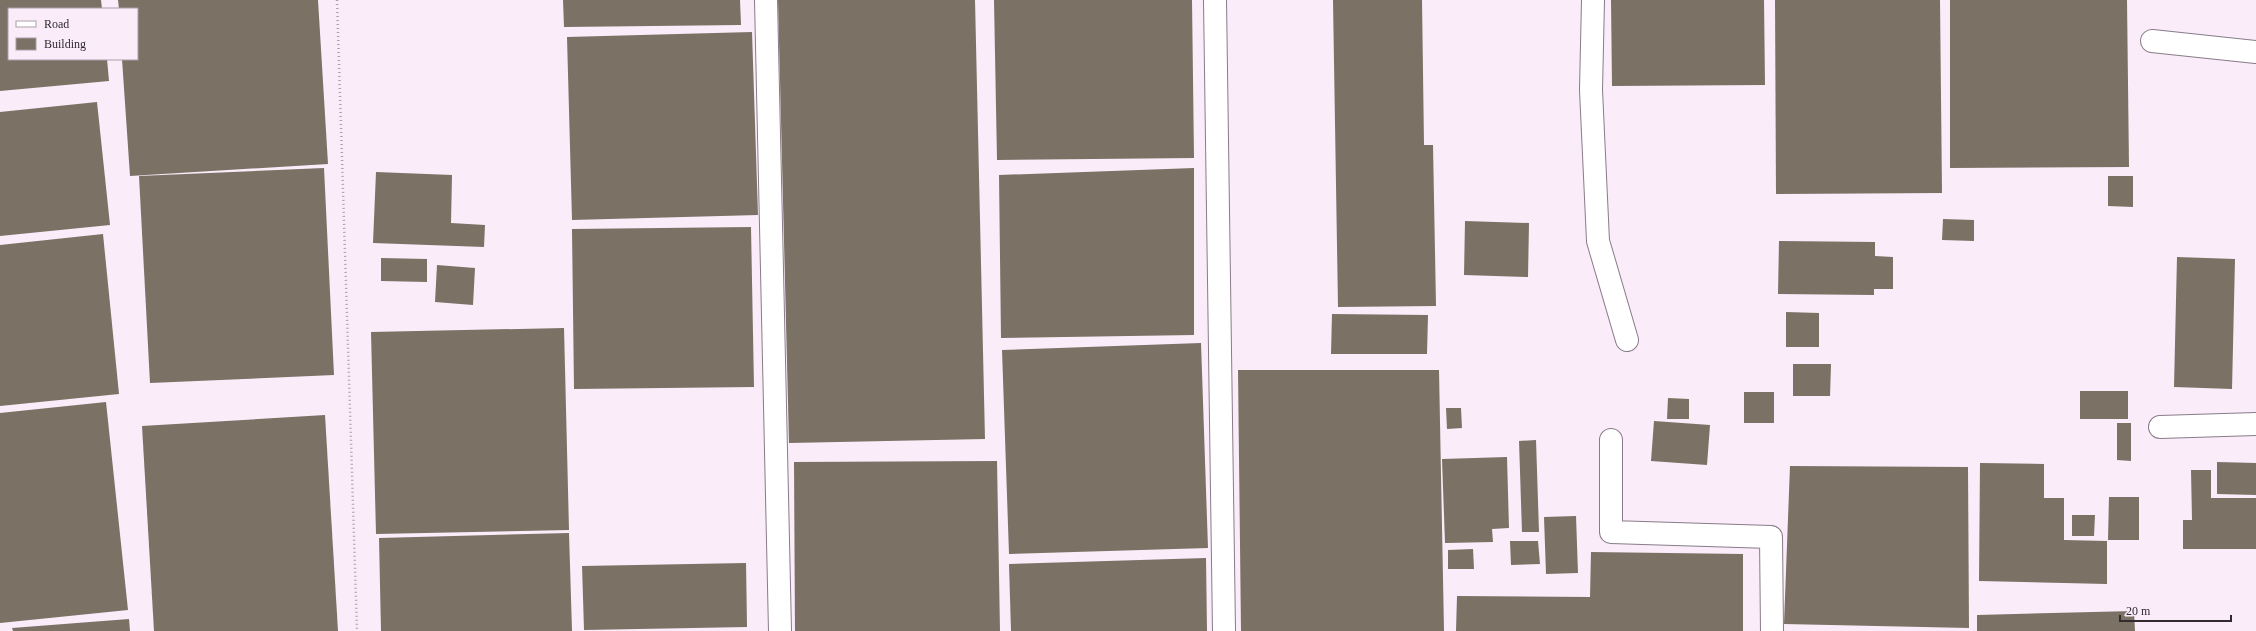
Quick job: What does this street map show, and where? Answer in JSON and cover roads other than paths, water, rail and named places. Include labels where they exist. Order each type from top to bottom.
[{"type":"street","points":[[766,0],[780,631]]},
{"type":"street","points":[[1216,0],[1224,631]]},
{"type":"street","points":[[1593,0],[1591,90],[1598,241],[1627,340]]},
{"type":"street","points":[[2152,41],[2256,52]]},
{"type":"street","points":[[2160,427],[2256,424]]},
{"type":"street","points":[[1610,440],[1611,532],[1770,537],[1772,631]]}]
